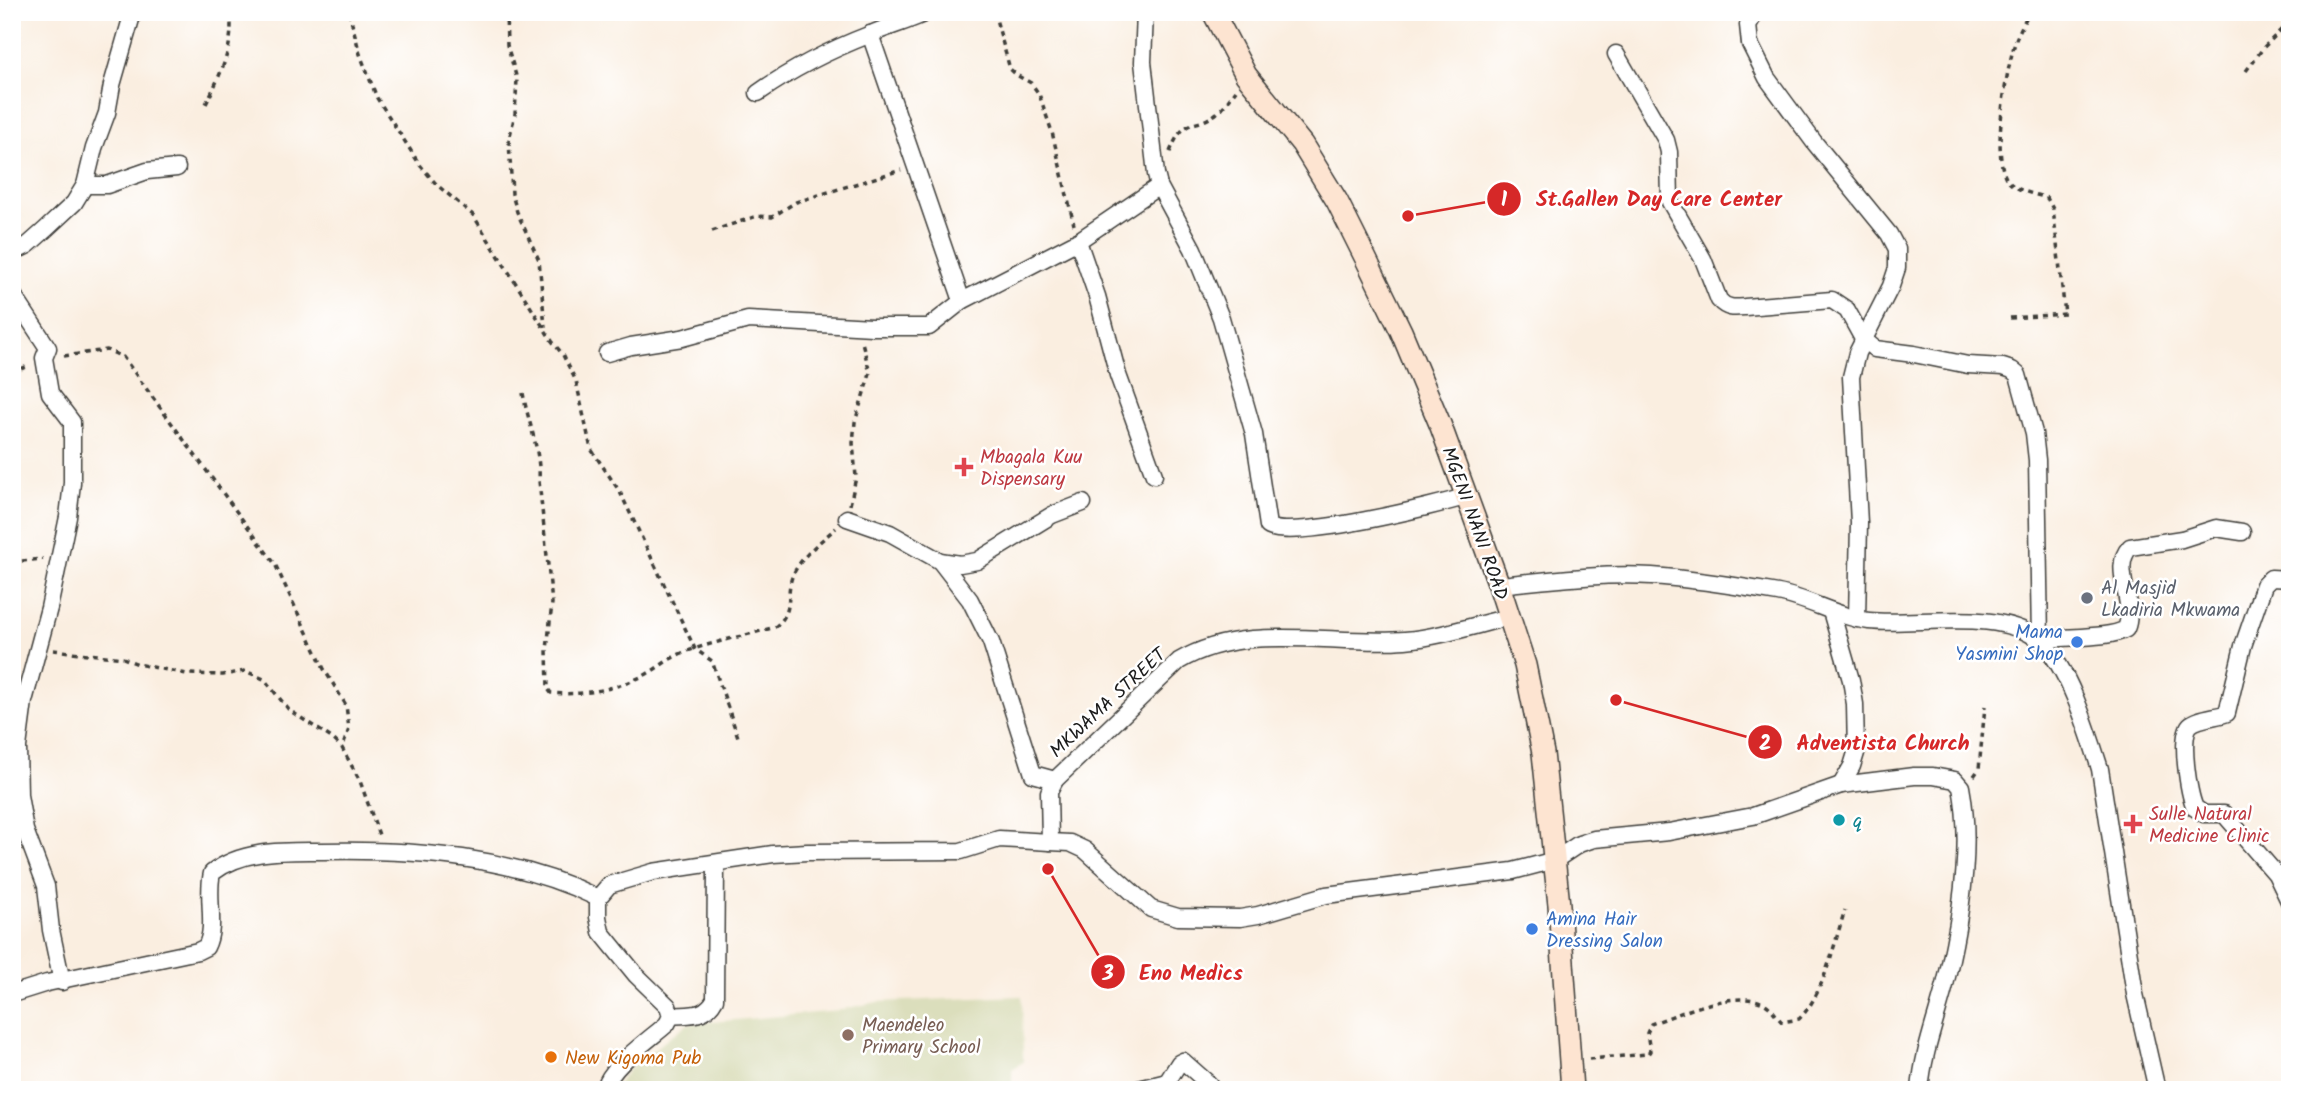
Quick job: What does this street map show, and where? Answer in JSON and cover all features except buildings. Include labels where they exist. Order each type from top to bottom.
[{"type":"street","points":[[12,253],[28,245],[74,203],[85,185],[133,12]]},
{"type":"street","points":[[758,93],[789,73],[870,34],[928,12]]},
{"type":"street","points":[[1145,12],[1143,62],[1158,180],[1193,248],[1221,318],[1254,435],[1267,523],[1271,529],[1287,530],[1368,520],[1421,510],[1468,496]]},
{"type":"street","name":"MGENI NANI ROAD","points":[[1213,12],[1247,75],[1302,144],[1337,201],[1401,331],[1468,496],[1499,585],[1525,665],[1542,753],[1555,860],[1572,1090]]},
{"type":"street","points":[[1747,17],[1749,44],[1767,78],[1814,142],[1889,234],[1897,249],[1897,268],[1891,286],[1863,339],[1851,377],[1859,523],[1857,619]]},
{"type":"street","points":[[870,34],[962,300]]},
{"type":"street","points":[[1616,54],[1666,140],[1669,152],[1668,192],[1672,208],[1703,259],[1719,300],[1731,308],[1832,300],[1847,310],[1863,339],[1879,350],[1968,365],[2003,367],[2012,370],[2020,378],[2034,433],[2037,460],[2040,640]]},
{"type":"street","points":[[85,185],[107,185],[147,171],[177,168]]},
{"type":"street","points":[[607,353],[631,346],[682,338],[748,320],[929,327],[962,300],[1078,241],[1158,180]]},
{"type":"street","points":[[1078,241],[1097,296],[1118,375],[1154,475]]},
{"type":"street","points":[[12,293],[48,348],[44,359],[50,393],[72,422],[72,484],[49,608],[24,701],[18,747],[19,795],[25,830],[46,886],[51,930],[62,982]]},
{"type":"street","points":[[846,518],[890,533],[940,561],[960,564],[977,561],[1052,515],[1083,503]]},
{"type":"street","points":[[2040,640],[2111,634],[2126,629],[2129,615],[2121,562],[2130,547],[2182,539],[2216,528],[2242,532]]},
{"type":"street","points":[[940,561],[970,600],[991,642],[1033,774],[1055,780]]},
{"type":"street","points":[[1499,585],[1577,578],[1652,576],[1781,594],[1857,619],[1883,622],[1985,621],[2010,625],[2040,640],[2064,674],[2101,769],[2136,995],[2157,1090]]},
{"type":"street","points":[[2290,579],[2271,578],[2264,585],[2244,646],[2227,713],[2195,722],[2186,731],[2184,740],[2188,785],[2195,808],[2204,814],[2224,814],[2276,874],[2290,902]]},
{"type":"street","points":[[1831,611],[1851,680],[1855,704],[1856,753],[1841,785]]},
{"type":"street","name":"MKWAMA STREET","points":[[1050,842],[1049,792],[1055,780],[1179,661],[1188,656],[1228,644],[1269,638],[1418,638],[1509,617]]},
{"type":"street","points":[[604,1090],[606,1082],[617,1068],[667,1024],[671,1016],[668,1006],[636,975],[601,932],[598,917],[598,898],[609,884],[653,872],[807,852],[961,851],[999,839],[1070,843],[1098,860],[1151,909],[1178,917],[1249,916],[1326,895],[1513,870],[1555,860],[1579,844],[1594,839],[1669,832],[1753,816],[1841,785],[1914,776],[1946,777],[1955,780],[1961,787],[1963,796],[1964,876],[1959,923],[1928,1039],[1920,1090]]},
{"type":"street","points":[[12,994],[47,983],[175,957],[206,947],[211,932],[209,884],[212,873],[230,863],[271,852],[388,850],[440,854],[496,864],[559,881],[598,898]]},
{"type":"street","points":[[671,1016],[699,1014],[710,1009],[715,999],[716,864]]},
{"type":"street","points":[[1135,1090],[1167,1082],[1183,1061],[1209,1084],[1212,1090]]},
{"type":"path","points":[[206,104],[227,60],[232,25],[230,12]]},
{"type":"path","points":[[349,12],[360,54],[377,98],[420,165],[437,185],[473,215],[563,355],[576,382],[591,449],[620,492],[695,649],[712,661],[738,737]]},
{"type":"path","points":[[506,12],[507,45],[517,79],[515,114],[509,141],[512,194],[517,212],[539,260],[545,329]]},
{"type":"path","points":[[994,12],[1010,69],[1031,83],[1040,94],[1052,132],[1078,241]]},
{"type":"path","points":[[2011,317],[2065,314],[2053,209],[2047,198],[2014,187],[2007,180],[1998,146],[2016,39],[2029,12]]},
{"type":"path","points":[[2246,71],[2264,47],[2289,24]]},
{"type":"path","points":[[1158,180],[1179,133],[1191,123],[1217,113],[1247,75]]},
{"type":"path","points":[[712,231],[757,216],[772,217],[796,202],[915,165]]},
{"type":"path","points":[[523,393],[528,423],[540,461],[539,481],[552,603],[547,650],[549,691],[555,694],[591,691],[621,685],[647,674],[668,659],[775,627],[784,620],[789,606],[789,587],[801,561],[846,518],[856,477],[853,443],[855,422],[870,373],[857,325]]},
{"type":"path","points":[[44,359],[107,349],[123,356],[275,564],[319,659],[345,705],[349,729],[342,748]]},
{"type":"path","points":[[12,562],[59,558]]},
{"type":"path","points":[[36,649],[123,658],[138,664],[187,674],[223,675],[245,671],[264,679],[289,710],[332,738],[342,748],[360,781],[381,839],[388,850]]},
{"type":"path","points":[[1955,780],[1974,776],[1979,769],[1985,706]]},
{"type":"path","points":[[1570,1060],[1648,1054],[1650,1051],[1647,1032],[1651,1024],[1728,999],[1745,999],[1766,1004],[1782,1022],[1799,1019],[1809,1006],[1825,973],[1845,910]]},
{"type":"shaded area","name":"Maendeleo Primary School","points":[[1022,996],[1023,1062],[1012,1069],[1012,1090],[613,1090],[630,1068],[687,1024],[829,1012],[877,1002]]},
{"type":"place","name":"St.Gallen Day Care Center","points":[[1408,216]]},
{"type":"place","name":"Mbagala Kuu Dispensary","points":[[964,467]]},
{"type":"place","name":"Al Masjid Lkadiria Mkwama","points":[[2087,598]]},
{"type":"place","name":"Mama Yasmini Shop","points":[[2077,642]]},
{"type":"place","name":"Adventista Church","points":[[1616,700]]},
{"type":"place","name":"q","points":[[1839,820]]},
{"type":"place","name":"Sulle Natural Medicine Clinic","points":[[2133,824]]},
{"type":"place","name":"Eno Medics","points":[[1048,869]]},
{"type":"place","name":"Amina Hair Dressing Salon","points":[[1532,929]]},
{"type":"place","name":"Maendeleo Primary School","points":[[848,1035]]},
{"type":"place","name":"New Kigoma Pub","points":[[551,1057]]}]
